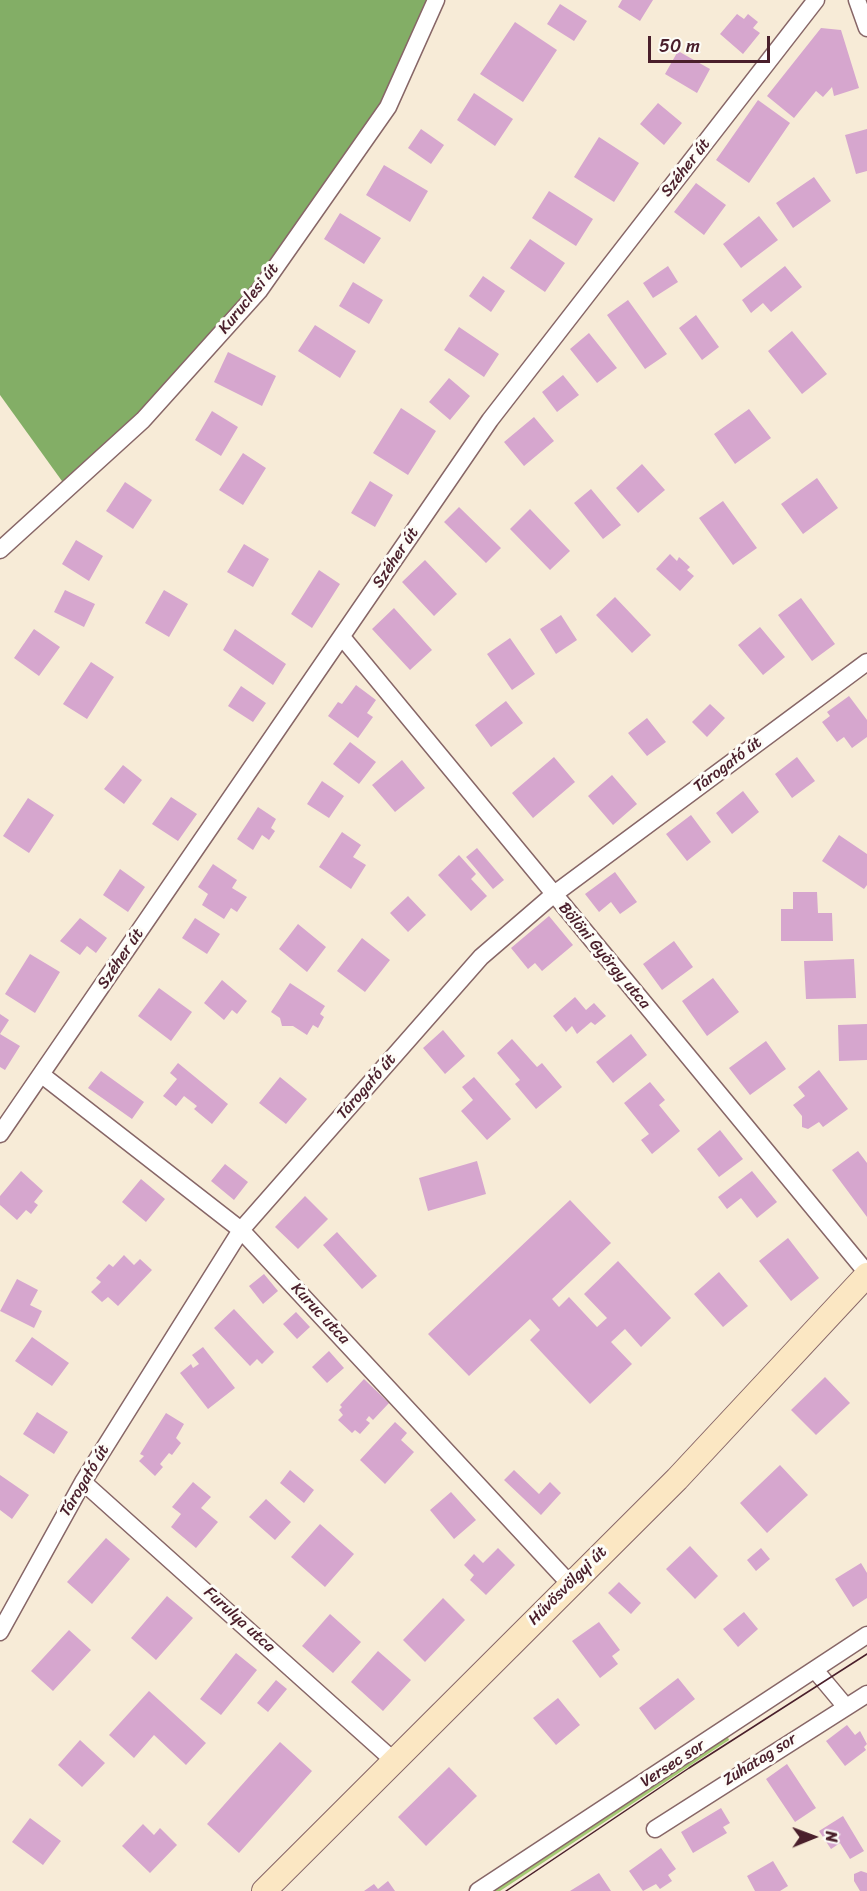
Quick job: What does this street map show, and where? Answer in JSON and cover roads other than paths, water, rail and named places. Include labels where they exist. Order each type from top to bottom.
[{"type":"main road","name":"Hűvösvölgyi út","points":[[264,1891],[677,1479],[867,1274]]},
{"type":"street","name":"Kuruclesi út","points":[[0,550],[143,420],[258,291],[388,107],[436,0]]},
{"type":"street","name":"Széher út","points":[[0,1134],[519,381],[816,0]]},
{"type":"street","points":[[857,0],[867,28]]},
{"type":"street","name":"Bölöni György utca","points":[[342,637],[867,1274]]},
{"type":"street","name":"Tárogató út","points":[[0,1632],[83,1482],[241,1230],[481,957],[554,895],[867,662]]},
{"type":"street","name":"Kuruc utca","points":[[42,1075],[241,1230],[570,1584]]},
{"type":"street","name":"Furulya utca","points":[[83,1482],[393,1760]]},
{"type":"street","name":"Versec sor","points":[[478,1891],[867,1635]]},
{"type":"street","points":[[815,1670],[846,1707]]},
{"type":"street","name":"Zuhatag sor","points":[[655,1829],[867,1694]]},
{"type":"tram line","points":[[506,1891],[689,1768],[867,1654]]}]
